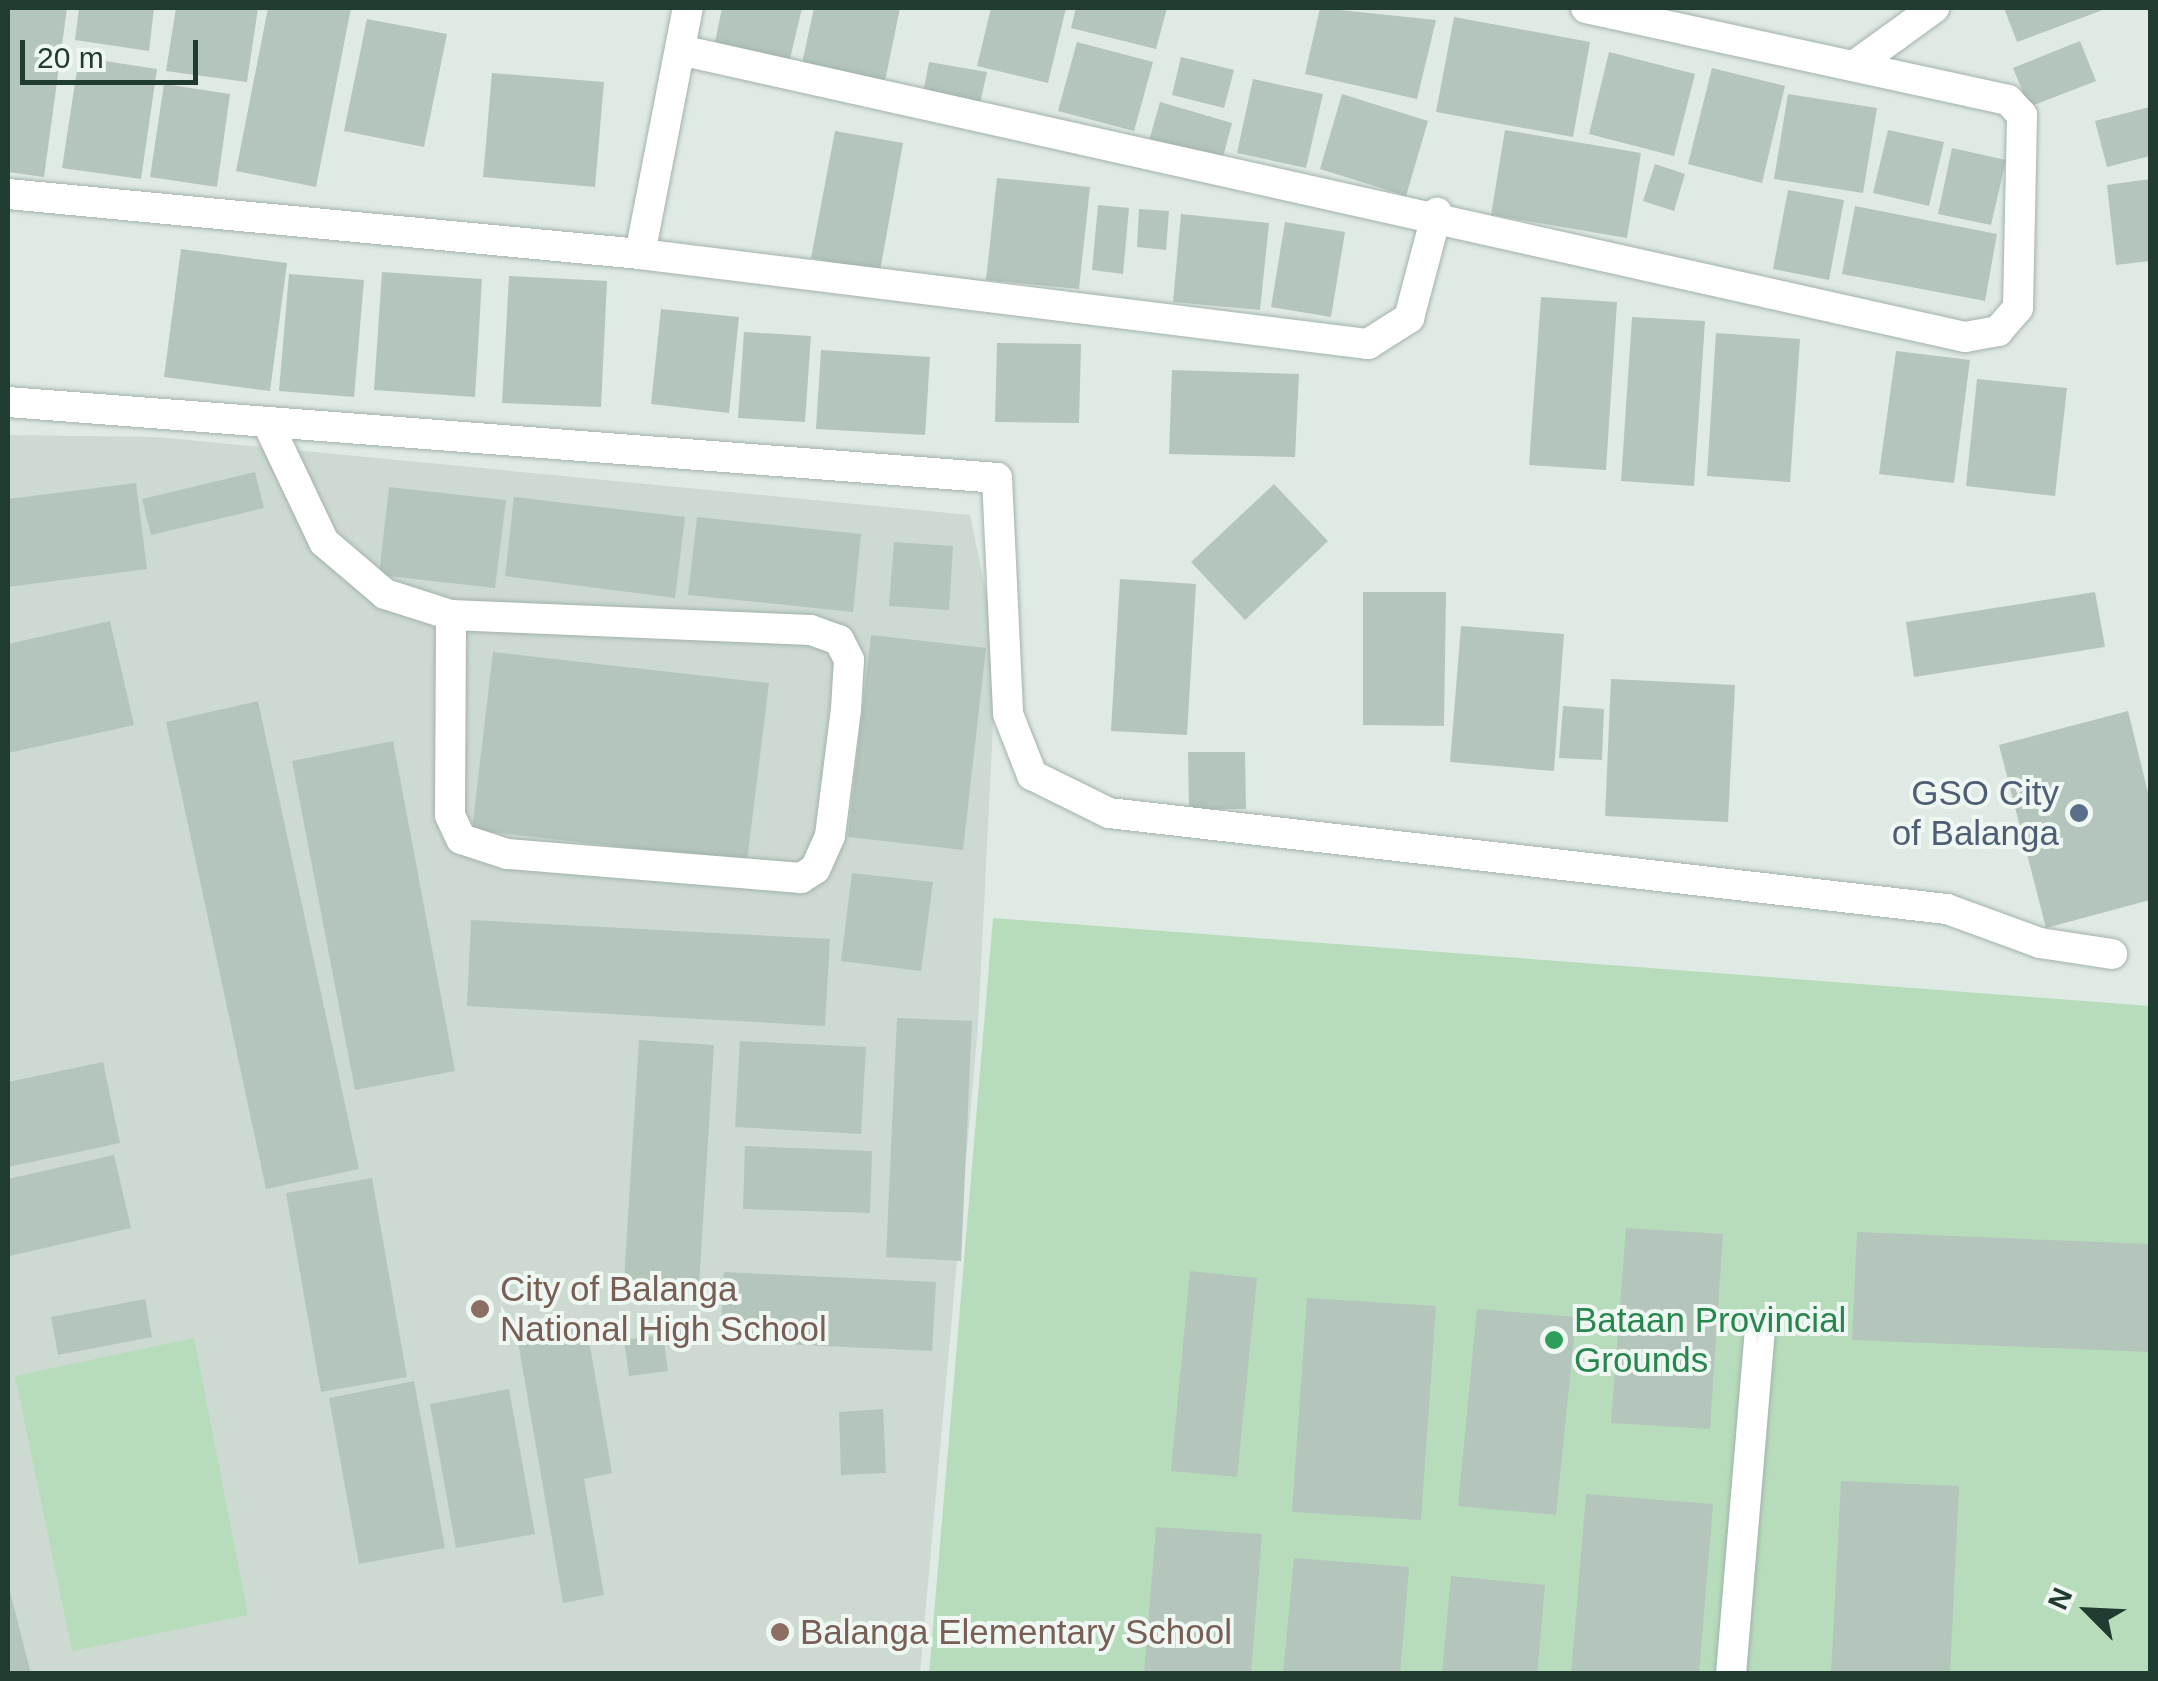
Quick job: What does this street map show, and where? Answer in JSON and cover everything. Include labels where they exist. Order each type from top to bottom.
[{"type":"street","points":[[640,254],[688,8]]},
{"type":"street","points":[[680,50],[1437,213],[1965,337],[1998,330],[2018,308],[2022,115],[2008,100],[1586,8]]},
{"type":"street","points":[[1854,66],[1934,8]]},
{"type":"street","points":[[8,194],[640,254],[1368,344],[1410,318],[1437,213]]},
{"type":"street","points":[[8,402],[996,478],[1008,714],[1032,775],[1110,813],[1947,909],[2040,943],[2112,954]]},
{"type":"street","points":[[266,422],[324,542],[385,594],[451,615],[811,630],[840,640],[849,660],[846,710],[830,836],[815,868],[802,878],[507,854],[461,839],[450,815],[451,615]]},
{"type":"street","points":[[1731,1674],[1760,1330]]},
{"type":"shaded area","name":"City of Balanga National High School","points":[[8,435],[157,437],[970,515],[997,645],[978,1027],[920,1673],[8,1674]]},
{"type":"green space","name":"Bataan Provincial Grounds","points":[[993,918],[2150,1006],[2150,1673],[929,1674]]},
{"type":"green space","points":[[194,1338],[248,1615],[72,1651],[15,1376]]},
{"type":"building","points":[[8,8],[67,8],[44,177],[8,172]]},
{"type":"building","points":[[79,8],[154,8],[149,51],[75,40]]},
{"type":"building","points":[[176,8],[258,8],[247,82],[166,71]]},
{"type":"building","points":[[268,8],[351,8],[316,187],[236,171]]},
{"type":"building","points":[[722,8],[802,8],[790,59],[715,42]]},
{"type":"building","points":[[814,8],[900,8],[884,86],[801,68]]},
{"type":"building","points":[[991,8],[1066,8],[1048,83],[977,66]]},
{"type":"building","points":[[1076,8],[1167,8],[1156,49],[1071,28]]},
{"type":"building","points":[[1320,8],[1436,20],[1417,99],[1305,74]]},
{"type":"building","points":[[2004,8],[2108,8],[2017,42]]},
{"type":"building","points":[[1454,17],[1590,42],[1573,137],[1436,112]]},
{"type":"building","points":[[367,19],[447,34],[424,147],[344,131]]},
{"type":"building","points":[[2080,41],[2096,81],[2029,107],[2013,68]]},
{"type":"building","points":[[1077,42],[1153,62],[1134,131],[1058,111]]},
{"type":"building","points":[[1609,52],[1695,74],[1674,156],[1589,134]]},
{"type":"building","points":[[79,57],[157,69],[141,179],[62,168]]},
{"type":"building","points":[[1181,57],[1234,70],[1224,108],[1172,95]]},
{"type":"building","points":[[929,62],[987,72],[979,108],[922,98]]},
{"type":"building","points":[[1712,68],[1785,86],[1762,183],[1688,164]]},
{"type":"building","points":[[492,73],[604,82],[595,187],[483,177]]},
{"type":"building","points":[[1253,79],[1323,94],[1306,168],[1237,153]]},
{"type":"building","points":[[164,84],[230,94],[217,187],[150,177]]},
{"type":"building","points":[[1342,94],[1428,121],[1406,196],[1320,169]]},
{"type":"building","points":[[1788,94],[1877,108],[1863,193],[1774,179]]},
{"type":"building","points":[[1160,102],[1232,123],[1222,161],[1149,141]]},
{"type":"building","points":[[2150,107],[2150,156],[2107,167],[2095,121]]},
{"type":"building","points":[[1505,130],[1641,153],[1627,238],[1491,215]]},
{"type":"building","points":[[1888,130],[1944,142],[1929,206],[1873,193]]},
{"type":"building","points":[[835,131],[903,143],[880,271],[811,258]]},
{"type":"building","points":[[1952,148],[2006,160],[1991,225],[1938,214]]},
{"type":"building","points":[[1655,164],[1685,174],[1674,211],[1643,201]]},
{"type":"building","points":[[997,178],[1090,187],[1079,289],[986,280]]},
{"type":"building","points":[[2150,179],[2150,261],[2116,265],[2107,185]]},
{"type":"building","points":[[1788,190],[1844,200],[1829,280],[1773,269]]},
{"type":"building","points":[[1098,205],[1129,208],[1123,274],[1092,270]]},
{"type":"building","points":[[1855,206],[1997,234],[1985,301],[1842,274]]},
{"type":"building","points":[[1139,209],[1169,211],[1166,250],[1137,247]]},
{"type":"building","points":[[1181,214],[1269,223],[1260,310],[1173,302]]},
{"type":"building","points":[[1285,222],[1345,232],[1331,317],[1271,307]]},
{"type":"building","points":[[181,249],[287,263],[270,391],[164,377]]},
{"type":"building","points":[[382,272],[482,279],[475,397],[374,390]]},
{"type":"building","points":[[289,274],[364,280],[354,397],[279,391]]},
{"type":"building","points":[[509,276],[607,281],[601,407],[502,403]]},
{"type":"building","points":[[1541,297],[1617,302],[1606,470],[1529,465]]},
{"type":"building","points":[[661,309],[739,317],[729,413],[651,404]]},
{"type":"building","points":[[1632,317],[1705,321],[1694,486],[1621,481]]},
{"type":"building","points":[[744,332],[811,336],[805,422],[738,418]]},
{"type":"building","points":[[1716,333],[1800,339],[1790,482],[1707,476]]},
{"type":"building","points":[[997,343],[1081,344],[1079,423],[995,422]]},
{"type":"building","points":[[821,350],[930,357],[925,435],[816,429]]},
{"type":"building","points":[[1896,351],[1970,360],[1954,483],[1879,474]]},
{"type":"building","points":[[1172,370],[1299,374],[1295,457],[1169,454]]},
{"type":"building","points":[[1977,379],[2067,388],[2055,496],[1966,486]]},
{"type":"building","points":[[255,472],[264,508],[151,535],[142,499]]},
{"type":"building","points":[[136,483],[147,569],[8,587],[8,499]]},
{"type":"building","points":[[1274,484],[1328,541],[1245,620],[1191,562]]},
{"type":"building","points":[[389,487],[506,500],[495,588],[379,575]]},
{"type":"building","points":[[514,497],[685,517],[675,598],[505,576]]},
{"type":"building","points":[[697,517],[861,534],[853,612],[688,595]]},
{"type":"building","points":[[894,542],[953,546],[949,610],[889,606]]},
{"type":"building","points":[[1120,579],[1196,584],[1187,735],[1111,731]]},
{"type":"building","points":[[1363,592],[1446,592],[1444,726],[1363,725]]},
{"type":"building","points":[[2095,592],[2105,647],[1914,677],[1906,622]]},
{"type":"building","points":[[110,621],[134,725],[8,753],[8,644]]},
{"type":"building","points":[[1461,626],[1564,634],[1554,771],[1450,762]]},
{"type":"building","points":[[871,635],[986,648],[963,850],[848,837]]},
{"type":"building","points":[[493,652],[769,683],[747,861],[472,830]]},
{"type":"building","points":[[1611,679],[1735,685],[1728,822],[1605,816]]},
{"type":"building","points":[[258,701],[359,1169],[266,1189],[166,722]]},
{"type":"building","points":[[1563,706],[1604,709],[1602,760],[1559,758]]},
{"type":"building","points":[[2128,711],[2150,801],[2150,900],[2046,928],[1999,745]]},
{"type":"building","points":[[393,741],[455,1071],[355,1090],[292,761]]},
{"type":"building","points":[[1188,752],[1245,752],[1246,809],[1189,809]]},
{"type":"building","points":[[852,873],[933,882],[921,971],[841,961]]},
{"type":"building","points":[[471,920],[830,939],[825,1026],[467,1006]]},
{"type":"building","points":[[897,1018],[972,1021],[961,1261],[886,1257]]},
{"type":"building","points":[[639,1040],[714,1045],[699,1285],[624,1281]]},
{"type":"building","points":[[740,1041],[866,1047],[861,1134],[735,1127]]},
{"type":"building","points":[[103,1062],[120,1143],[8,1167],[8,1082]]},
{"type":"building","points":[[745,1146],[872,1151],[870,1213],[743,1209]]},
{"type":"building","points":[[114,1155],[131,1228],[10,1256],[8,1179]]},
{"type":"building","points":[[372,1178],[407,1377],[321,1392],[286,1193]]},
{"type":"building","points":[[1626,1228],[1723,1234],[1710,1429],[1611,1423]]},
{"type":"building","points":[[1857,1232],[2150,1244],[2150,1352],[1852,1340]]},
{"type":"building","points":[[1190,1271],[1257,1278],[1237,1477],[1171,1471]]},
{"type":"building","points":[[724,1272],[936,1282],[932,1351],[720,1341]]},
{"type":"building","points":[[1307,1298],[1436,1306],[1421,1520],[1292,1512]]},
{"type":"building","points":[[145,1299],[152,1337],[58,1355],[51,1317]]},
{"type":"building","points":[[1477,1309],[1576,1317],[1556,1515],[1458,1506]]},
{"type":"building","points":[[586,1323],[612,1473],[584,1479],[604,1595],[563,1603],[517,1336]]},
{"type":"building","points":[[663,1335],[668,1371],[629,1376],[624,1340]]},
{"type":"building","points":[[414,1381],[445,1548],[359,1564],[329,1398]]},
{"type":"building","points":[[509,1389],[535,1534],[456,1548],[430,1404]]},
{"type":"building","points":[[883,1409],[886,1473],[841,1475],[839,1412]]},
{"type":"building","points":[[1841,1481],[1959,1486],[1950,1674],[1831,1674]]},
{"type":"building","points":[[1586,1494],[1713,1504],[1699,1674],[1571,1674]]},
{"type":"building","points":[[1156,1527],[1262,1534],[1251,1674],[1144,1674]]},
{"type":"building","points":[[1294,1558],[1409,1567],[1400,1674],[1283,1674]]},
{"type":"building","points":[[1451,1576],[1545,1585],[1537,1674],[1442,1674]]},
{"type":"building","points":[[9,1588],[31,1674],[8,1674]]},
{"type":"place","name":"GSO City of Balanga","points":[[2079,813]]},
{"type":"place","name":"City of Balanga National High School","points":[[480,1309]]},
{"type":"place","name":"Bataan Provincial Grounds","points":[[1554,1340]]},
{"type":"place","name":"Balanga Elementary School","points":[[780,1632]]}]
